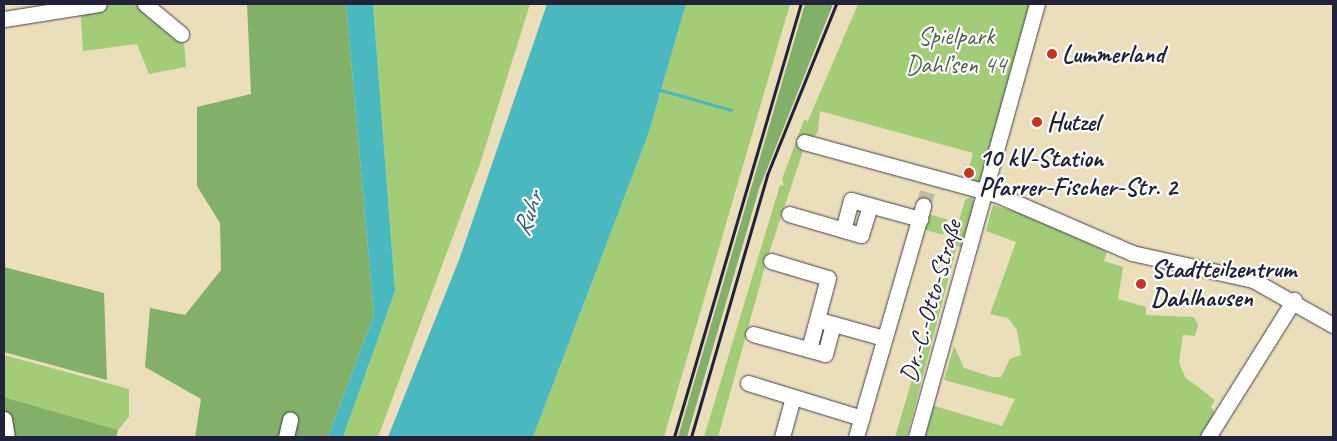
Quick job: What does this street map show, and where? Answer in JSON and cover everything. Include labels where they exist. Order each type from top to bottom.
[{"type":"street","points":[[4,19],[100,4]]},
{"type":"street","points":[[145,4],[180,34]]},
{"type":"street","name":"Dr.-C.-Otto-Straße","points":[[916,437],[988,192],[1037,4]]},
{"type":"street","points":[[804,142],[930,183],[988,192],[1115,248],[1253,280],[1294,300],[1333,325]]},
{"type":"street","points":[[789,214],[843,230],[851,200],[922,213],[856,437]]},
{"type":"street","points":[[771,261],[828,278],[809,349]]},
{"type":"street","points":[[1208,437],[1294,300]]},
{"type":"street","points":[[817,319],[884,338]]},
{"type":"street","points":[[753,334],[825,354],[833,324]]},
{"type":"street","points":[[748,383],[862,418]]},
{"type":"street","points":[[782,437],[794,398]]},
{"type":"street","points":[[4,419],[7,437]]},
{"type":"street","points":[[286,437],[290,419]]},
{"type":"green space","points":[[80,4],[139,4],[137,7],[164,20],[184,44],[186,67],[149,74],[137,44],[83,51]]},
{"type":"green space","points":[[247,4],[346,4],[374,315],[328,437],[195,437],[201,399],[145,367],[150,308],[185,315],[221,270],[220,223],[197,186],[197,107],[251,94]]},
{"type":"green space","points":[[373,4],[530,4],[480,164],[378,437],[343,437],[395,291]]},
{"type":"green space","points":[[686,4],[790,4],[664,437],[533,437],[648,135]]},
{"type":"green space","points":[[805,4],[833,4],[759,189],[687,437],[678,437]]},
{"type":"green space","name":"Spielpark Dahl’sen 44","points":[[858,4],[1030,4],[983,187],[965,182],[973,153],[820,111],[818,132],[804,148],[767,259],[718,437],[704,437],[780,185],[784,186],[782,179],[804,120],[808,121]]},
{"type":"green space","points":[[971,197],[974,201],[966,248],[957,246],[907,437],[895,437],[965,200]]},
{"type":"green space","points":[[993,205],[1030,216],[1107,252],[1104,261],[1123,267],[1118,299],[1146,307],[1146,315],[1194,317],[1198,325],[1195,336],[1183,335],[1179,362],[1185,377],[1215,400],[1211,407],[1218,417],[1206,437],[921,437],[931,405],[1002,426],[1015,399],[944,380],[954,346],[964,368],[992,377],[1001,377],[1010,359],[1021,355],[1017,330],[1008,318],[990,314],[1016,242],[986,231]]},
{"type":"green space","points":[[924,213],[947,219],[943,235],[920,228]]},
{"type":"green space","points":[[4,267],[104,293],[107,380],[4,352]]},
{"type":"green space","points":[[4,355],[129,389],[129,417],[118,430],[4,397]]},
{"type":"green space","points":[[4,397],[118,430],[116,437],[4,437]]},
{"type":"water","points":[[346,4],[373,4],[395,291],[343,437],[328,437],[374,315]]},
{"type":"water","name":"Ruhr","points":[[547,4],[686,4],[648,135],[533,437],[388,437],[459,260]]},
{"type":"waterway","points":[[657,89],[731,110]]},
{"type":"tunnel","points":[[923,206],[929,188]]},
{"type":"railway","points":[[674,437],[801,4]]},
{"type":"railway","points":[[691,437],[767,175],[836,4]]},
{"type":"place","name":"Lummerland","points":[[1052,54]]},
{"type":"place","name":"Hutzel","points":[[1037,122]]},
{"type":"place","name":"10 kV-Station Pfarrer-Fischer-Str. 2","points":[[969,173]]},
{"type":"place","name":"Stadtteilzentrum Dahlhausen","points":[[1141,284]]}]
